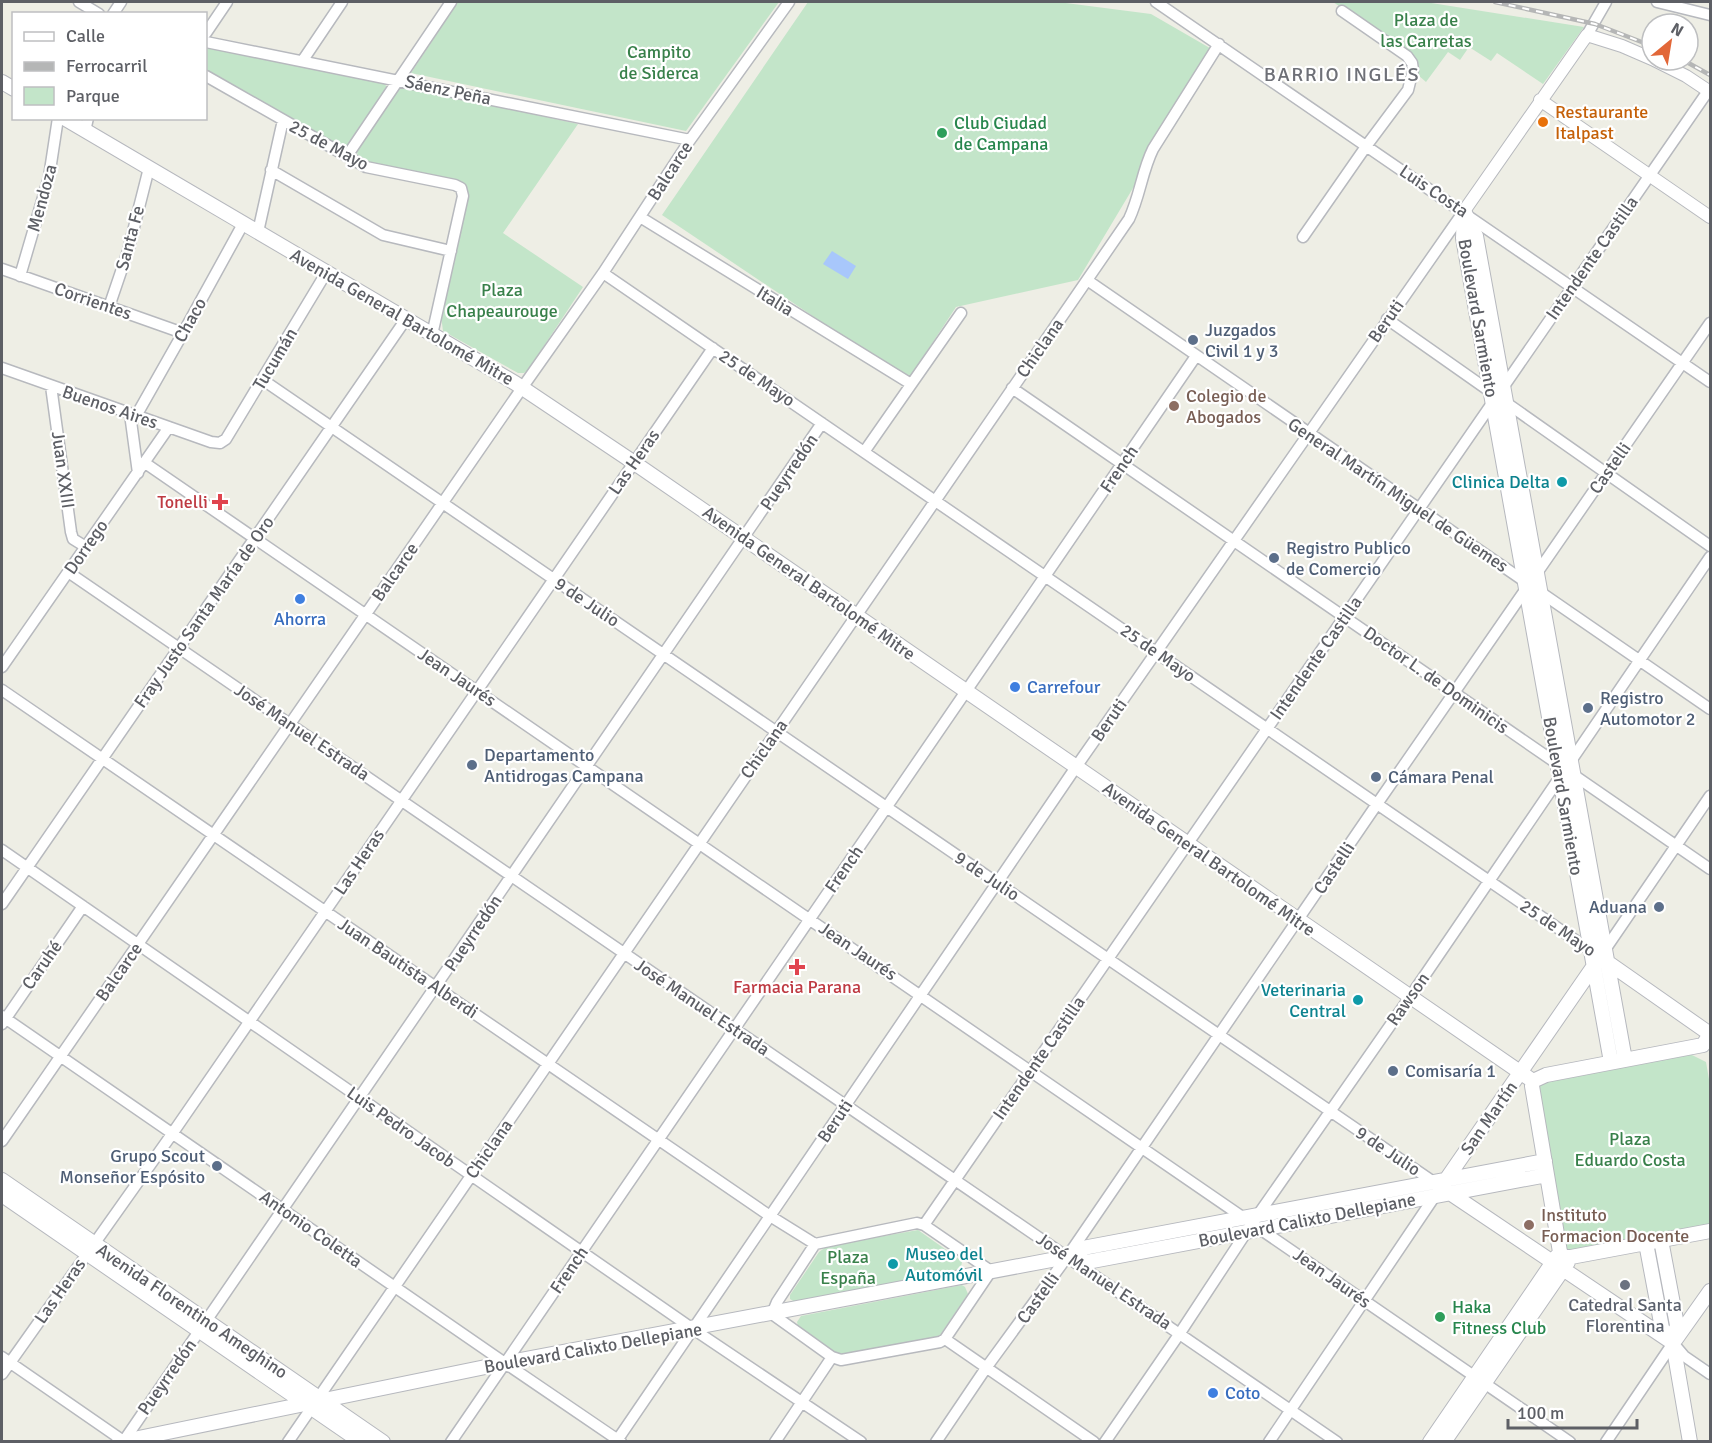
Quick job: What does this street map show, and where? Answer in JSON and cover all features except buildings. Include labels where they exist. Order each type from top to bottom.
[{"type":"main road","name":"Avenida General Bartolomé Mitre","points":[[71,120],[87,125],[148,168],[522,388],[1527,1077]]},
{"type":"main road","name":"Boulevard Sarmiento","points":[[1464,211],[1476,236],[1498,396],[1618,1061]]},
{"type":"main road","name":"25 de Mayo","points":[[1599,957],[1708,1043]]},
{"type":"main road","name":"San Martín","points":[[1441,1187],[1527,1077],[1599,957]]},
{"type":"main road","points":[[1562,1260],[1532,1086],[1527,1077],[1708,1043]]},
{"type":"main road","name":"Boulevard Calixto Dellepiane","points":[[123,1441],[505,1364],[991,1271],[1067,1257],[1086,1262],[1253,1223],[1546,1168]]},
{"type":"main road","name":"Avenida Florentino Ameghino","points":[[2,1180],[90,1248],[203,1326],[314,1402],[383,1442]]},
{"type":"main road","name":"9 de Julio","points":[[1441,1187],[1562,1260],[1673,1343]]},
{"type":"main road","name":"Avenida Florentino Ameghino","points":[[2,1195],[90,1248]]},
{"type":"main road","points":[[1430,1442],[1479,1379],[1562,1260],[1710,1231]]},
{"type":"main road","points":[[1661,1240],[1677,1325],[1673,1343],[1690,1442]]},
{"type":"main road","points":[[1646,1243],[1662,1328],[1673,1343]]},
{"type":"main road","points":[[1673,1343],[1710,1291]]},
{"type":"main road","points":[[1444,1442],[1479,1379]]},
{"type":"main road","name":"Avenida Florentino Ameghino","points":[[314,1402],[361,1442]]},
{"type":"street","points":[[79,2],[96,12]]},
{"type":"street","points":[[207,32],[228,2]]},
{"type":"street","points":[[303,60],[342,2]]},
{"type":"street","points":[[347,156],[452,2]]},
{"type":"street","name":"Balcarce","points":[[2,1142],[603,273],[690,140],[789,2]]},
{"type":"street","name":"Luis Costa","points":[[1156,2],[1464,211],[1710,382]]},
{"type":"street","name":"Beruti","points":[[618,1441],[1076,767],[1587,35],[1606,2]]},
{"type":"street","points":[[1657,2],[1710,15]]},
{"type":"street","points":[[1303,237],[1366,145],[1408,90],[1412,79],[1412,63],[1407,56],[1342,11]]},
{"type":"street","points":[[1587,35],[1640,54]]},
{"type":"street","name":"Sáenz Peña","points":[[207,42],[690,140]]},
{"type":"street","name":"Chiclana","points":[[288,1442],[1132,213],[1147,161],[1153,149],[1219,44]]},
{"type":"street","points":[[1678,72],[1709,92]]},
{"type":"street","name":"25 de Mayo","points":[[207,77],[366,167],[461,188],[463,196],[451,251]]},
{"type":"street","name":"Intendente Castilla","points":[[924,1225],[1571,287],[1709,92]]},
{"type":"street","points":[[1540,100],[1710,217]]},
{"type":"street","name":"Mendoza","points":[[20,276],[49,177],[58,120]]},
{"type":"street","points":[[258,232],[283,120]]},
{"type":"street","name":"Santa Fe","points":[[110,307],[128,251],[148,168]]},
{"type":"street","points":[[271,170],[383,235],[451,251],[432,335]]},
{"type":"street","name":"Italia","points":[[640,218],[911,384]]},
{"type":"street","name":"Chaco","points":[[133,415],[183,333],[243,224]]},
{"type":"street","name":"Corrientes","points":[[2,269],[183,333]]},
{"type":"street","name":"Tucumán","points":[[220,443],[226,439],[263,380],[326,273]]},
{"type":"street","name":"25 de Mayo","points":[[603,273],[1599,957]]},
{"type":"street","name":"General Martín Miguel de Güemes","points":[[1087,280],[1419,509],[1532,584],[1710,709]]},
{"type":"street","points":[[864,452],[961,313]]},
{"type":"street","name":"Fray Justo Santa María de Oro","points":[[2,904],[405,319]]},
{"type":"street","points":[[1387,319],[1710,546]]},
{"type":"street","name":"Castelli","points":[[936,1442],[1220,1036],[1377,804],[1532,584],[1710,323]]},
{"type":"street","name":"Las Heras","points":[[2,1374],[5,1360],[90,1248],[172,1134],[713,348]]},
{"type":"street","name":"French","points":[[451,1442],[1196,356]]},
{"type":"street","name":"Buenos Aires","points":[[2,368],[170,428],[220,443]]},
{"type":"street","name":"9 de Julio","points":[[263,380],[1441,1187]]},
{"type":"street","name":"Juan XXIII","points":[[51,386],[71,532],[73,539],[86,547]]},
{"type":"street","name":"Doctor L. de Dominicis","points":[[1012,388],[1710,869]]},
{"type":"street","points":[[133,415],[138,473]]},
{"type":"street","name":"Pueyrredón","points":[[123,1441],[822,423]]},
{"type":"street","name":"Dorrego","points":[[2,667],[170,428]]},
{"type":"street","name":"Jean Jaurés","points":[[145,463],[1570,1442]]},
{"type":"street","name":"Rawson","points":[[1105,1442],[1710,556]]},
{"type":"street","name":"José Manuel Estrada","points":[[68,572],[1337,1442]]},
{"type":"street","name":"Juan Bautista Alberdi","points":[[2,690],[815,1244]]},
{"type":"street","name":"San Martín","points":[[1599,957],[1710,796]]},
{"type":"street","name":"Luis Pedro Jacob","points":[[2,850],[581,1252],[861,1442]]},
{"type":"street","name":"Caruhé","points":[[3,1020],[83,906]]},
{"type":"street","name":"Antonio Coletta","points":[[3,1020],[61,1057],[618,1441]]},
{"type":"street","name":"San Martín","points":[[1269,1442],[1441,1187]]},
{"type":"street","points":[[917,1223],[924,1225],[991,1271],[945,1339],[940,1342],[841,1360],[832,1358],[772,1314],[777,1302],[815,1244],[917,1223]]},
{"type":"street","points":[[945,1339],[1094,1442]]},
{"type":"street","points":[[1606,1442],[1673,1343]]},
{"type":"street","name":"9 de Julio","points":[[1673,1343],[1684,1356],[1710,1374]]},
{"type":"street","points":[[775,1442],[832,1358]]},
{"type":"street","points":[[5,1360],[123,1441]]},
{"type":"green space","name":"Campito de Siderca","points":[[458,2],[779,2],[686,131],[411,73]]},
{"type":"green space","name":"Club Ciudad de Campana","points":[[808,2],[1058,2],[1151,14],[1215,51],[1078,280],[956,307],[908,380],[662,215]]},
{"type":"green space","name":"Plaza de las Carretas","points":[[1333,2],[1425,2],[1584,27],[1543,84],[1497,53],[1491,61],[1469,47],[1460,60],[1448,52],[1426,82],[1418,75],[1419,66],[1411,54]]},
{"type":"green space","points":[[207,46],[384,82],[387,88],[347,147],[344,148],[207,73]]},
{"type":"green space","name":"Plaza Chapeaurouge","points":[[407,86],[578,124],[503,233],[583,287],[524,373],[518,373],[443,331],[441,316],[467,191],[369,164],[358,155],[357,150],[395,90]]},
{"type":"green space","name":"Plaza Eduardo Costa","points":[[1690,1054],[1706,1062],[1710,1085],[1710,1227],[1576,1253],[1567,1251],[1563,1245],[1538,1092],[1539,1086],[1543,1082]]},
{"type":"green space","name":"Plaza España","points":[[918,1230],[962,1261],[961,1269],[795,1302],[790,1299],[790,1295],[819,1252],[827,1246]]},
{"type":"green space","name":"Plaza España","points":[[962,1285],[968,1294],[940,1335],[934,1338],[842,1354],[835,1353],[798,1326],[797,1322],[801,1316]]},
{"type":"water","points":[[832,251],[856,266],[848,279],[823,264]]},
{"type":"railway","points":[[1495,2],[1595,24],[1640,41]]},
{"type":"railway","points":[[1700,69],[1710,75]]},
{"type":"place","name":"Restaurante Italpast","points":[[1543,122]]},
{"type":"place","name":"Club Ciudad de Campana","points":[[942,133]]},
{"type":"place","name":"Juzgados Civil 1 y 3","points":[[1193,340]]},
{"type":"place","name":"Colegio de Abogados","points":[[1174,406]]},
{"type":"place","name":"Clinica Delta","points":[[1562,482]]},
{"type":"place","name":"Tonelli","points":[[220,502]]},
{"type":"place","name":"Registro Publico de Comercio","points":[[1274,558]]},
{"type":"place","name":"Ahorra","points":[[300,599]]},
{"type":"place","name":"Carrefour","points":[[1015,687]]},
{"type":"place","name":"Registro Automotor 2","points":[[1588,708]]},
{"type":"place","name":"Departamento Antidrogas Campana","points":[[472,765]]},
{"type":"place","name":"Cámara Penal","points":[[1376,777]]},
{"type":"place","name":"Aduana","points":[[1659,907]]},
{"type":"place","name":"Farmacia Parana","points":[[797,967]]},
{"type":"place","name":"Veterinaria Central","points":[[1358,1000]]},
{"type":"place","name":"Comisaría 1","points":[[1393,1071]]},
{"type":"place","name":"Grupo Scout Monseñor Espósito","points":[[217,1166]]},
{"type":"place","name":"Instituto Formacion Docente","points":[[1529,1225]]},
{"type":"place","name":"Museo del Automóvil","points":[[893,1264]]},
{"type":"place","name":"Catedral Santa Florentina","points":[[1625,1285]]},
{"type":"place","name":"Haka Fitness Club","points":[[1440,1317]]},
{"type":"place","name":"Coto","points":[[1213,1393]]},
{"type":"district","name":"BARRIO INGLÉS","points":[[1342,74]]}]
